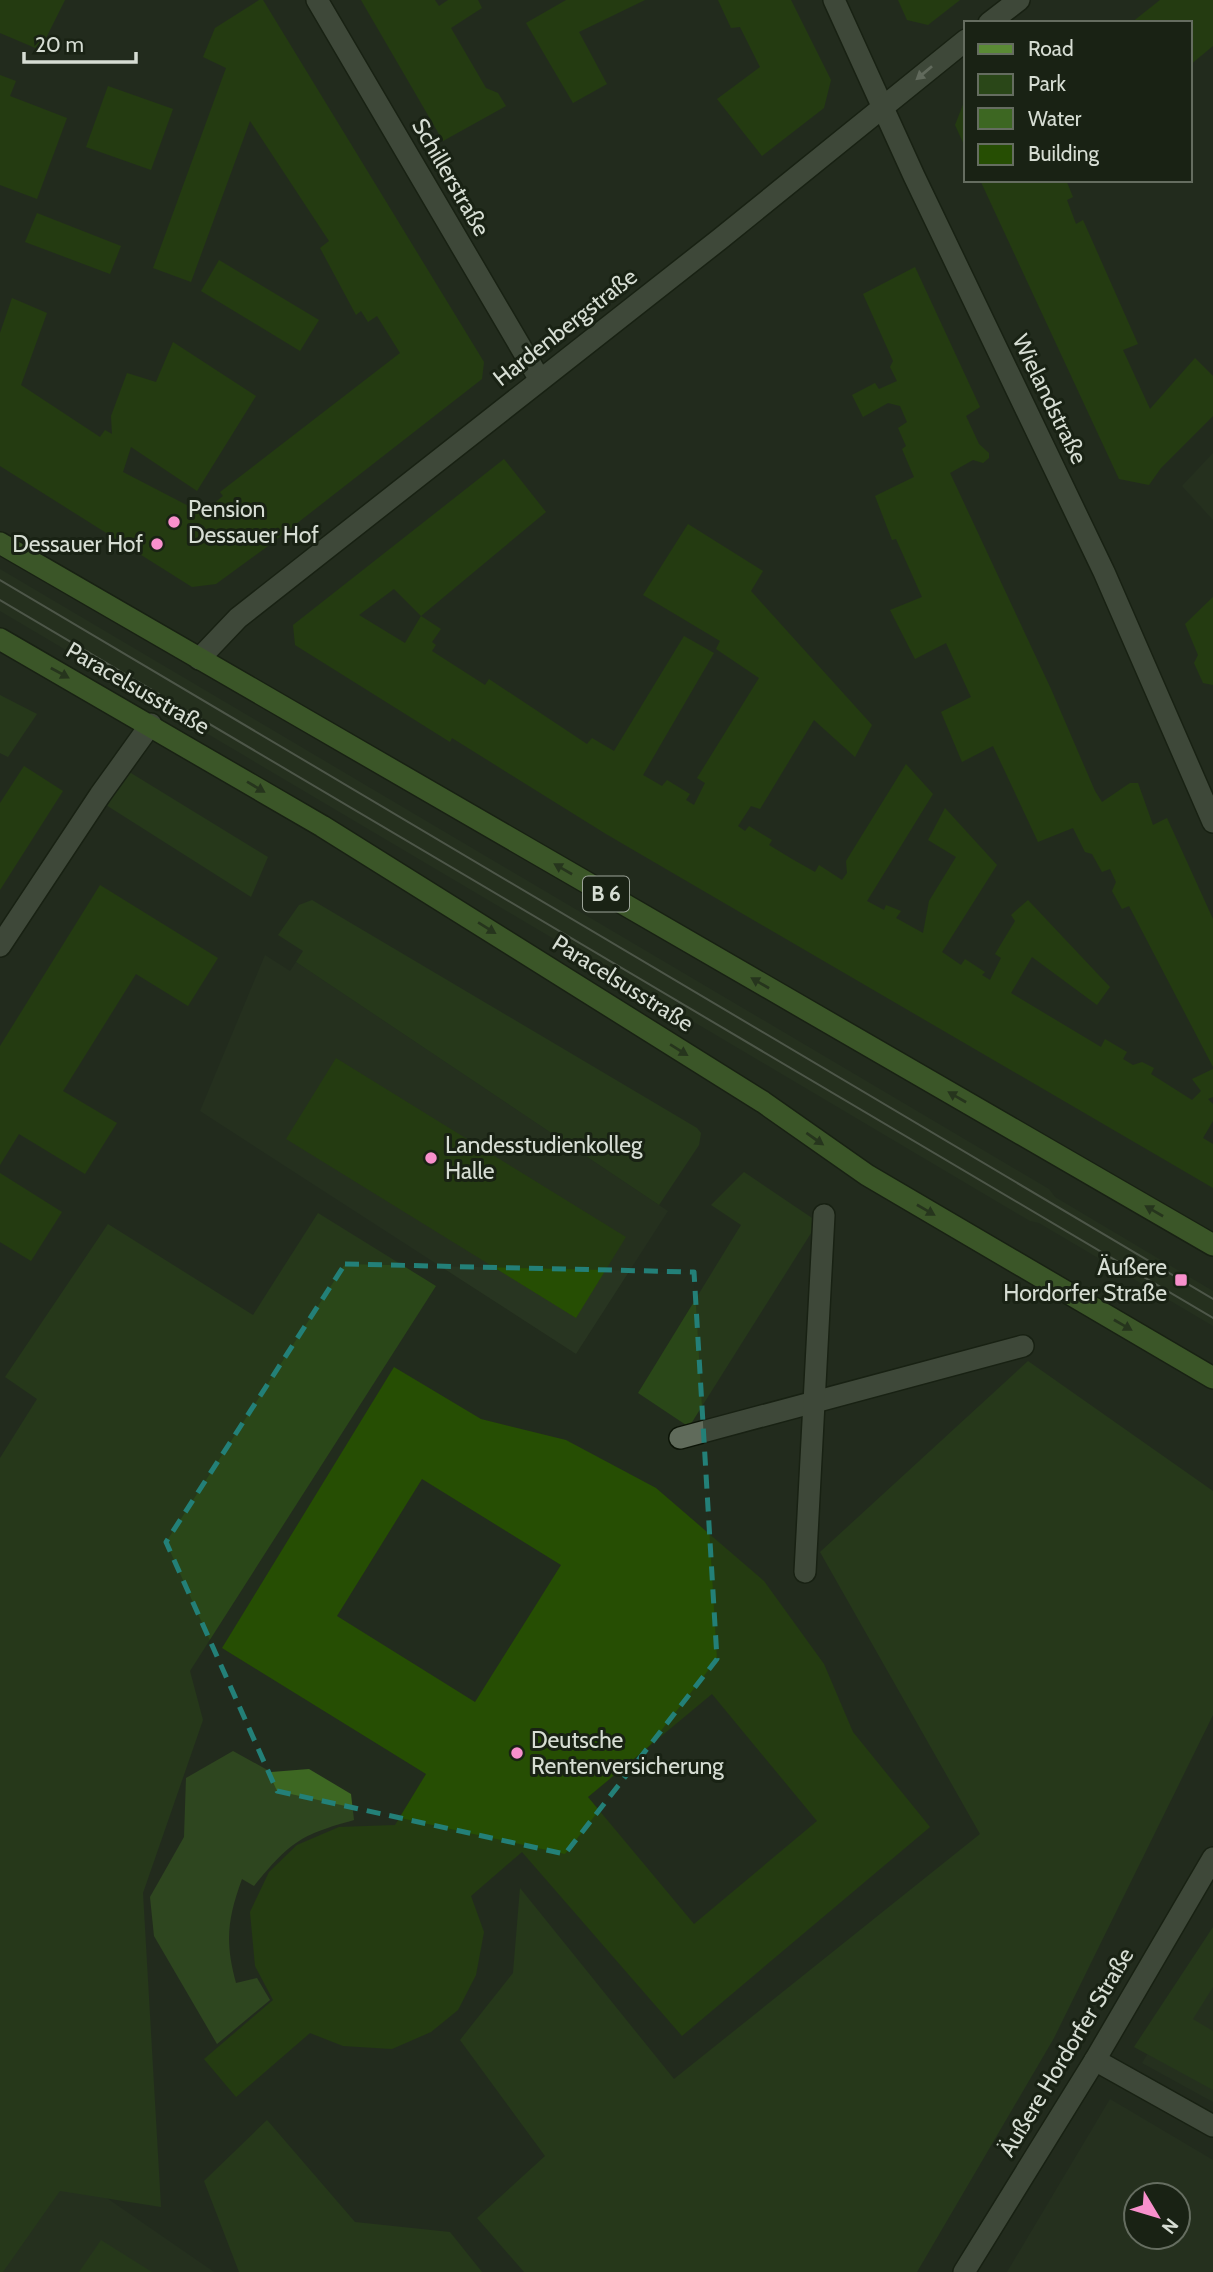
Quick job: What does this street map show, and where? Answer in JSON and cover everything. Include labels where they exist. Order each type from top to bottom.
[{"type":"main road","name":"B 6","points":[[0,543],[1213,1245]]},
{"type":"main road","name":"Paracelsusstraße","points":[[0,639],[151,724],[452,906],[763,1102],[867,1175],[1213,1378]]},
{"type":"street","name":"Schillerstraße","points":[[317,0],[540,380]]},
{"type":"street","name":"Wielandstraße","points":[[834,0],[882,108],[1104,572],[1213,822]]},
{"type":"street","points":[[992,21],[1019,0]]},
{"type":"street","name":"Hardenbergstraße","points":[[199,659],[238,618],[964,42]]},
{"type":"street","points":[[0,946],[100,794],[151,724]]},
{"type":"street","points":[[806,1572],[824,1215]]},
{"type":"street","points":[[680,1438],[1023,1346]]},
{"type":"street","name":"Äußere Hordorfer Straße","points":[[964,2272],[1095,2060],[1213,1858]]},
{"type":"street","points":[[1095,2060],[1213,2126]]},
{"type":"highlighted area","points":[[345,1264],[694,1272],[717,1659],[565,1854],[277,1791],[166,1542]]},
{"type":"shaded area","points":[[1213,453],[1213,520],[1182,486]]},
{"type":"shaded area","points":[[0,569],[1049,1189],[1055,1197],[1213,1291],[1213,1326],[1039,1223],[1030,1221],[0,611]]},
{"type":"shaded area","name":"Landesstudienkolleg Halle","points":[[265,955],[290,971],[296,962],[668,1211],[576,1354],[200,1111]]},
{"type":"shaded area","points":[[1213,1947],[1213,2102],[1142,2063]]},
{"type":"shaded area","points":[[1110,2099],[1213,2160],[1213,2272],[1007,2272]]},
{"type":"shaded area","points":[[53,2161],[214,2272],[0,2272],[0,2243]]},
{"type":"green space","points":[[0,695],[37,714],[8,757],[0,753]]},
{"type":"green space","points":[[126,770],[268,857],[251,897],[106,805]]},
{"type":"green space","points":[[312,900],[697,1128],[701,1133],[699,1145],[659,1205],[296,962],[303,951],[278,935],[299,905]]},
{"type":"green space","points":[[744,1172],[818,1222],[689,1427],[638,1393],[741,1225],[711,1205]]},
{"type":"green space","points":[[318,1213],[436,1286],[190,1671],[203,1720],[143,1893],[161,2207],[60,2191],[3,2272],[0,2272],[0,1458],[37,1399],[5,1377],[108,1224],[253,1315]]},
{"type":"green space","points":[[1028,1361],[1213,1491],[1213,1715],[1054,2038],[917,2272],[524,2272],[477,2218],[545,2156],[460,2040],[513,1973],[520,1888],[674,2079],[980,1834],[820,1552]]},
{"type":"green space","points":[[1213,1927],[1213,1987],[1193,2019],[1213,2031],[1213,2090],[1134,2047]]},
{"type":"green space","points":[[267,2120],[355,2222],[450,2232],[482,2272],[239,2272],[204,2181]]},
{"type":"green space","points":[[101,2240],[152,2272],[79,2272]]},
{"type":"water","points":[[233,1751],[271,1772],[309,1769],[351,1794],[354,1820],[321,1830],[297,1842],[277,1859],[254,1886],[242,1879],[229,1931],[232,1968],[236,1983],[257,1978],[270,2000],[217,2044],[154,1936],[150,1897],[184,1837],[186,1778]]},
{"type":"building","points":[[0,0],[65,0],[40,50],[0,33]]},
{"type":"building","points":[[263,0],[484,362],[482,379],[264,549],[216,584],[192,587],[0,466],[0,333],[12,298],[47,313],[21,385],[100,437],[105,430],[112,434],[111,416],[127,373],[156,382],[173,342],[256,396],[197,491],[131,447],[123,472],[202,513],[223,496],[220,492],[400,353],[377,316],[368,322],[361,311],[356,315],[320,248],[329,241],[250,121],[191,282],[153,268],[226,68],[203,57],[215,28]]},
{"type":"building","points":[[361,0],[435,0],[439,6],[448,0],[478,0],[482,8],[451,28],[486,88],[498,93],[506,106],[443,141]]},
{"type":"building","points":[[566,0],[645,0],[579,32],[607,84],[573,103],[526,23]]},
{"type":"building","points":[[718,0],[791,0],[831,80],[824,108],[762,156],[717,99],[760,67],[740,27],[731,28]]},
{"type":"building","points":[[898,0],[960,0],[928,25],[907,20]]},
{"type":"building","points":[[1160,0],[1213,0],[1213,46],[1192,63],[1192,21],[1134,21]]},
{"type":"building","points":[[0,75],[16,81],[10,96],[67,118],[37,199],[0,185]]},
{"type":"building","points":[[108,86],[173,109],[151,170],[86,147]]},
{"type":"building","points":[[964,102],[964,145],[955,125]]},
{"type":"building","points":[[981,182],[1067,182],[1073,197],[1067,200],[1076,224],[1083,220],[1138,344],[1123,350],[1150,409],[1195,358],[1213,376],[1213,416],[1161,468],[1149,485],[1119,479]]},
{"type":"building","points":[[37,213],[121,246],[110,274],[25,242]]},
{"type":"building","points":[[219,260],[319,320],[300,351],[201,291]]},
{"type":"building","points":[[915,267],[980,407],[966,416],[979,444],[989,453],[989,458],[983,463],[973,460],[950,473],[1051,689],[1095,791],[1102,802],[1130,783],[1138,783],[1153,825],[1167,818],[1213,919],[1213,1067],[1129,906],[1122,909],[1112,891],[1116,882],[1110,869],[1102,872],[1092,854],[1085,852],[1073,828],[1038,842],[993,746],[962,762],[941,712],[971,697],[946,643],[915,659],[890,610],[922,597],[896,539],[892,540],[875,496],[914,477],[902,449],[906,446],[898,428],[907,422],[900,406],[888,403],[863,417],[852,395],[875,383],[879,389],[897,381],[890,367],[893,361],[863,294]]},
{"type":"building","points":[[504,459],[546,512],[421,616],[441,629],[432,642],[436,645],[432,651],[485,685],[489,679],[587,744],[592,738],[614,751],[684,636],[714,653],[643,775],[662,786],[667,780],[690,794],[686,800],[694,805],[705,783],[697,778],[759,678],[716,649],[720,641],[643,595],[688,524],[763,571],[751,591],[872,725],[855,757],[814,720],[760,809],[751,806],[738,826],[745,831],[749,826],[772,840],[769,845],[815,872],[819,865],[842,880],[847,873],[846,861],[906,764],[933,794],[867,901],[884,910],[886,905],[901,911],[896,918],[923,933],[929,901],[956,857],[928,840],[945,808],[997,865],[942,952],[961,965],[965,959],[985,972],[982,975],[990,980],[1001,958],[995,954],[1015,921],[1011,915],[1028,900],[1110,987],[1097,1005],[1032,957],[1011,993],[1101,1047],[1105,1039],[1127,1052],[1123,1059],[1133,1065],[1142,1062],[1154,1068],[1151,1074],[1192,1100],[1201,1091],[1192,1079],[1213,1069],[1213,1097],[1208,1099],[1213,1104],[1213,1121],[1203,1138],[1213,1144],[1213,1188],[606,834],[452,738],[450,742],[295,645],[293,625]],"holes":[[[394,589],[421,616],[405,643],[359,615]]]},
{"type":"building","points":[[1213,597],[1213,685],[1203,683],[1194,663],[1198,655],[1185,624]]},
{"type":"building","points":[[24,766],[63,791],[0,890],[0,803]]},
{"type":"building","points":[[100,885],[218,958],[188,1006],[136,974],[63,1091],[117,1123],[85,1174],[19,1134],[0,1165],[0,1046]]},
{"type":"building","points":[[336,1058],[626,1237],[576,1318],[286,1139]]},
{"type":"building","points":[[0,1173],[62,1212],[31,1261],[0,1242]]},
{"type":"building","name":"Deutsche Rentenversicherung","points":[[394,1367],[481,1419],[566,1440],[656,1488],[764,1581],[824,1664],[853,1732],[930,1827],[682,2036],[522,1852],[471,1896],[484,1932],[476,1975],[458,2010],[431,2032],[392,2049],[343,2046],[310,2033],[236,2097],[204,2059],[273,2000],[255,1966],[250,1912],[269,1872],[297,1845],[339,1827],[395,1825],[426,1774],[222,1648]],"holes":[[[422,1479],[561,1565],[475,1702],[337,1616]],[[712,1694],[817,1821],[694,1924],[588,1797]]]},
{"type":"tram line","points":[[0,580],[1213,1299]]},
{"type":"tram line","points":[[0,600],[1213,1318]]},
{"type":"place","name":"Pension Dessauer Hof","points":[[174,522]]},
{"type":"place","name":"Dessauer Hof","points":[[157,544]]},
{"type":"place","name":"Landesstudienkolleg Halle","points":[[431,1158]]},
{"type":"place","name":"Äußere Hordorfer Straße","points":[[1181,1280]]},
{"type":"place","name":"Deutsche Rentenversicherung","points":[[517,1753]]}]
